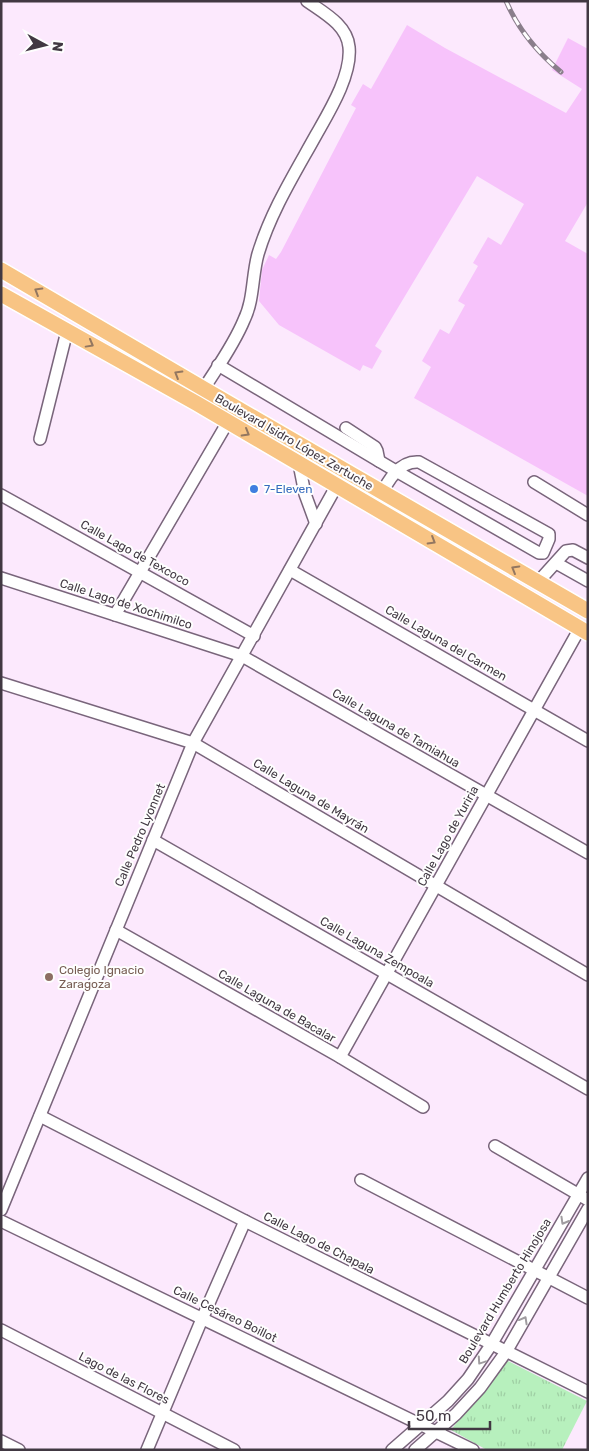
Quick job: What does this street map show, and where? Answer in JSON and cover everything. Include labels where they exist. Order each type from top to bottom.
[{"type":"main road","name":"Boulevard Isidro López Zertuche","points":[[1,271],[588,611]]},
{"type":"main road","name":"Boulevard Isidro López Zertuche","points":[[1,294],[196,403],[584,630]]},
{"type":"main road","points":[[407,526],[415,512]]},
{"type":"street","points":[[196,403],[246,318],[253,274],[266,229],[280,199],[334,102],[345,73],[349,49],[347,39],[329,16],[307,1]]},
{"type":"street","points":[[40,439],[67,331]]},
{"type":"street","points":[[218,366],[396,471],[539,554],[543,553],[549,539],[549,534],[419,462],[409,462],[396,471],[374,507]]},
{"type":"street","points":[[115,615],[236,408]]},
{"type":"street","points":[[346,428],[375,447],[378,451],[379,461]]},
{"type":"street","points":[[300,464],[305,494],[316,524]]},
{"type":"street","points":[[534,482],[588,515]]},
{"type":"street","name":"Calle Pedro Lyonnet","points":[[1,1210],[193,743],[337,486]]},
{"type":"street","name":"Calle Lago de Texcoco","points":[[1,495],[254,636]]},
{"type":"street","points":[[538,582],[562,554],[570,550],[588,558]]},
{"type":"street","points":[[556,563],[588,581]]},
{"type":"street","name":"Calle Laguna del Carmen","points":[[290,570],[588,741]]},
{"type":"street","name":"Calle Lago de Xochimilco","points":[[1,578],[242,656]]},
{"type":"street","name":"Calle Lago de Yuriria","points":[[340,1057],[486,796],[584,630]]},
{"type":"street","name":"Calle Laguna de Tamiahua","points":[[242,656],[588,853]]},
{"type":"street","name":"Calle Laguna de Mayrán","points":[[1,683],[193,743],[588,975]]},
{"type":"street","name":"Calle Laguna Zempoala","points":[[153,840],[588,1089]]},
{"type":"street","name":"Calle Laguna de Bacalar","points":[[116,930],[340,1057],[423,1107]]},
{"type":"street","name":"Calle Lago de Chapala","points":[[40,1116],[491,1345],[588,1392]]},
{"type":"street","points":[[496,1146],[583,1198]]},
{"type":"street","name":"Boulevard Humberto Hinojosa","points":[[392,1450],[422,1425],[468,1379],[583,1198],[588,1178]]},
{"type":"street","points":[[361,1180],[588,1298]]},
{"type":"street","points":[[415,1450],[456,1414],[480,1388],[506,1352],[588,1209]]},
{"type":"street","points":[[147,1450],[245,1221]]},
{"type":"street","name":"Calle Cesáreo Boillot","points":[[1,1222],[473,1450]]},
{"type":"street","name":"Lago de las Flores","points":[[1,1330],[234,1450]]},
{"type":"street","points":[[1,1441],[19,1450]]},
{"type":"green space","points":[[504,1359],[587,1401],[562,1450],[487,1450],[451,1430]]},
{"type":"building","points":[[407,25],[445,48],[566,113],[582,89],[552,70],[568,38],[588,49],[588,202],[565,241],[588,254],[588,496],[414,398],[431,367],[422,361],[440,329],[449,334],[465,305],[458,301],[478,266],[473,263],[488,237],[501,245],[524,204],[477,176],[375,346],[382,351],[372,369],[363,365],[360,371],[279,325],[259,301],[262,270],[269,255],[276,259],[281,252],[356,108],[351,105],[363,84],[371,89]]},
{"type":"railway","points":[[506,1],[516,21],[529,40],[561,72]]},
{"type":"place","name":"7-Eleven","points":[[254,489]]},
{"type":"place","name":"Colegio Ignacio Zaragoza","points":[[49,977]]}]
